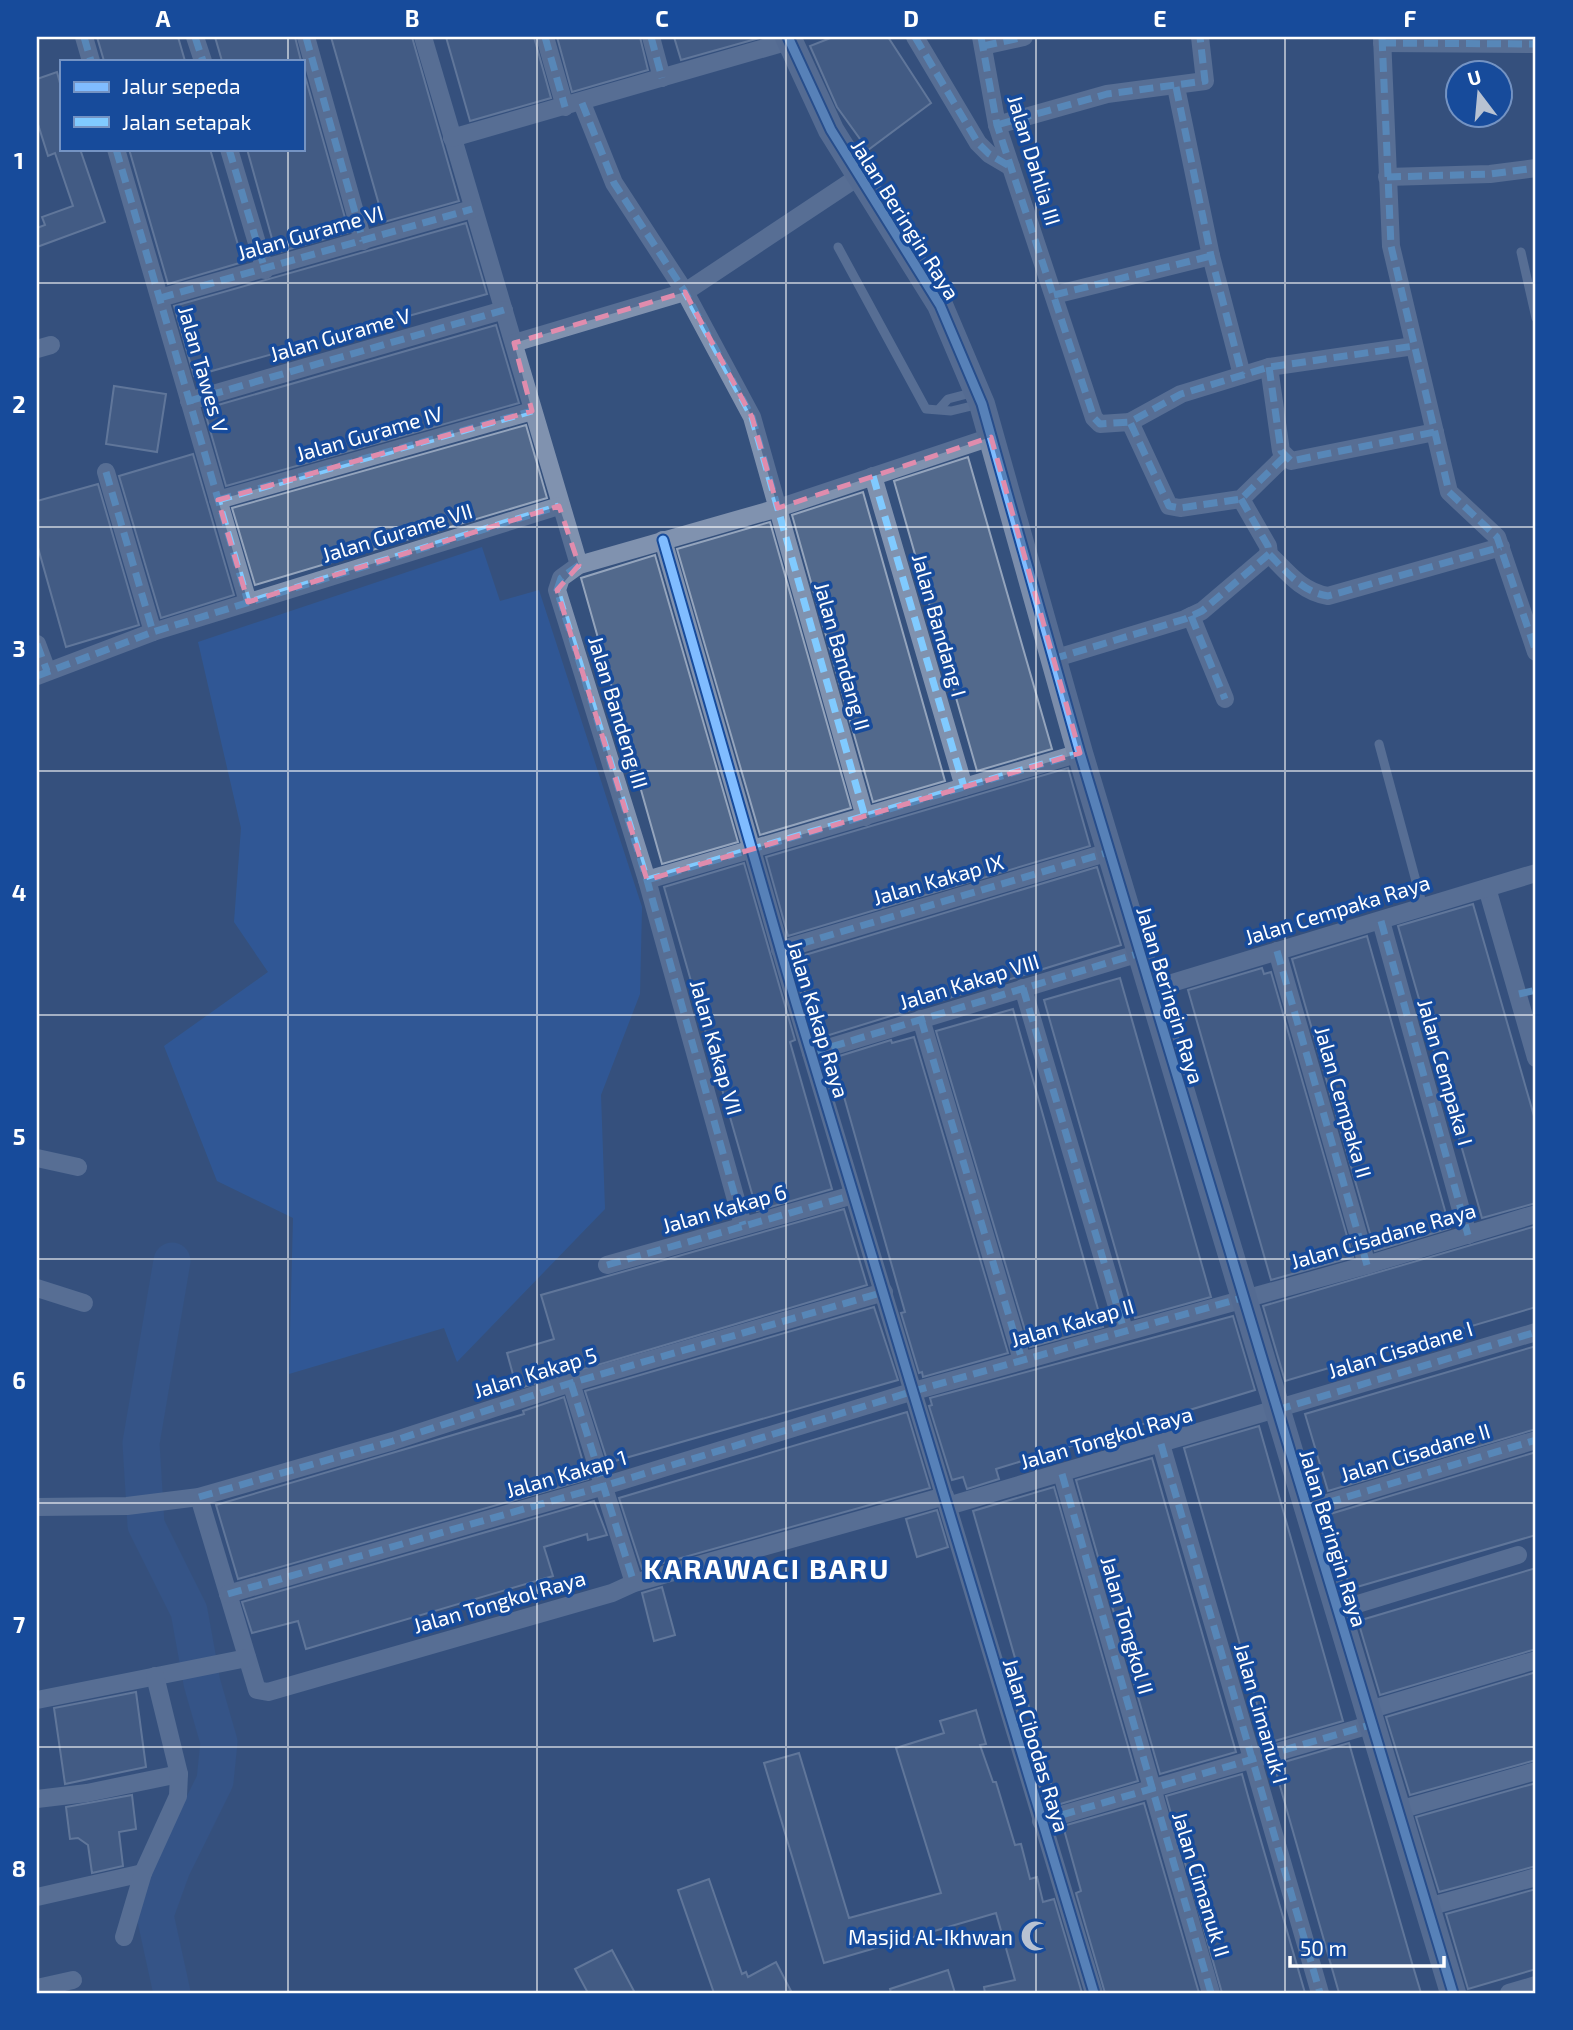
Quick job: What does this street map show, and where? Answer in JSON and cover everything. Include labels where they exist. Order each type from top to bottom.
[{"type":"street","points":[[84,37],[91,60]]},
{"type":"street","points":[[195,37],[203,60]]},
{"type":"street","points":[[306,37],[363,241]]},
{"type":"street","points":[[423,37],[514,343],[559,506],[579,565],[778,508],[991,437]]},
{"type":"street","name":"Jalan Bandang II","points":[[545,37],[573,105],[614,183],[685,292],[752,417],[865,817]]},
{"type":"street","points":[[651,37],[662,78]]},
{"type":"street","points":[[915,37],[978,143],[989,154],[1011,167]]},
{"type":"street","points":[[982,41],[1024,37]]},
{"type":"street","points":[[997,125],[1107,94],[1176,87],[1205,81],[1200,37]]},
{"type":"street","points":[[452,138],[573,105],[788,39]]},
{"type":"street","name":"Jalan Beringin Raya","points":[[788,39],[831,130],[940,305],[979,397],[1109,852],[1453,1993]]},
{"type":"street","points":[[1536,44],[1382,40],[1391,246],[1449,492],[1490,529],[1501,547],[1536,652]]},
{"type":"street","name":"Jalan Dahlia III","points":[[982,41],[997,125],[1094,418],[1100,425],[1130,422]]},
{"type":"street","points":[[1176,87],[1211,256],[1242,375]]},
{"type":"street","name":"Jalan Tawes V","points":[[116,150],[248,602]]},
{"type":"street","points":[[229,150],[265,270]]},
{"type":"street","points":[[1387,177],[1490,174],[1536,168]]},
{"type":"street","points":[[514,343],[685,292],[858,177]]},
{"type":"street","name":"Jalan Gurame VI","points":[[160,298],[472,209]]},
{"type":"street","points":[[1054,295],[1211,256]]},
{"type":"street","name":"Jalan Gurame V","points":[[189,401],[504,310]]},
{"type":"street","points":[[1283,457],[1241,499],[1180,508],[1169,506],[1130,422],[1181,394],[1269,367],[1414,346]]},
{"type":"street","points":[[1269,367],[1283,457]]},
{"type":"street","name":"Jalan Gurame IV","points":[[218,500],[532,411]]},
{"type":"street","points":[[1283,457],[1291,461],[1435,432]]},
{"type":"street","points":[[106,472],[153,632]]},
{"type":"street","name":"Jalan Bandang I","points":[[873,476],[964,787]]},
{"type":"street","points":[[1241,499],[1268,546],[1269,554],[1306,590],[1328,596],[1501,547]]},
{"type":"street","name":"Jalan Gurame VII","points":[[42,673],[153,632],[559,506]]},
{"type":"street","name":"Jalan Kakap Raya","points":[[663,540],[780,950],[946,1501]]},
{"type":"street","points":[[1053,659],[1202,611],[1269,554]]},
{"type":"street","name":"Jalan Bandeng III","points":[[579,565],[561,578],[557,590],[647,880]]},
{"type":"street","points":[[1191,616],[1225,699]]},
{"type":"street","points":[[37,644],[42,673]]},
{"type":"street","points":[[647,880],[1080,753]]},
{"type":"street","name":"Jalan Kakap IX","points":[[780,950],[1109,852]]},
{"type":"street","name":"Jalan Cempaka Raya","points":[[1152,989],[1536,873]]},
{"type":"street","name":"Jalan Kakap VII","points":[[647,880],[743,1226]]},
{"type":"street","points":[[1487,888],[1528,992],[1536,1058]]},
{"type":"street","name":"Jalan Cempaka I","points":[[1381,921],[1468,1235]]},
{"type":"street","name":"Jalan Cempaka II","points":[[1277,951],[1367,1265]]},
{"type":"street","name":"Jalan Kakap VIII","points":[[811,1053],[1140,953]]},
{"type":"street","points":[[1023,988],[1124,1331]]},
{"type":"street","points":[[921,1019],[1022,1360]]},
{"type":"street","points":[[37,1157],[78,1167]]},
{"type":"street","name":"Jalan Kakap 6","points":[[607,1265],[853,1195]]},
{"type":"street","name":"Jalan Cisadane Raya","points":[[1242,1298],[1367,1265],[1536,1214]]},
{"type":"street","points":[[37,1288],[84,1303]]},
{"type":"street","name":"Jalan Kakap 5","points":[[37,1507],[127,1506],[200,1497],[393,1441],[571,1383],[884,1292]]},
{"type":"street","name":"Jalan Kakap II","points":[[914,1391],[1242,1298]]},
{"type":"street","name":"Jalan Cisadane I","points":[[1277,1410],[1536,1332]]},
{"type":"street","points":[[571,1383],[634,1583]]},
{"type":"street","name":"Jalan Kakap 1","points":[[228,1594],[604,1486],[914,1391]]},
{"type":"street","name":"Jalan Tongkol Raya","points":[[200,1497],[257,1690],[268,1692],[612,1593],[634,1583],[946,1501],[1062,1474],[1277,1410]]},
{"type":"street","name":"Jalan Cisadane II","points":[[1307,1508],[1536,1440]]},
{"type":"street","name":"Jalan Cimanuk I","points":[[1161,1444],[1320,1993]]},
{"type":"street","name":"Jalan Tongkol II","points":[[1062,1474],[1150,1788]]},
{"type":"street","name":"Jalan Cibodas Raya","points":[[946,1501],[1094,1993]]},
{"type":"street","points":[[1338,1610],[1518,1555]]},
{"type":"street","points":[[37,1700],[247,1658]]},
{"type":"street","points":[[1041,1821],[1252,1759],[1536,1660]]},
{"type":"street","points":[[124,1937],[142,1872],[178,1796],[179,1774],[155,1676]]},
{"type":"street","points":[[1399,1810],[1536,1771]]},
{"type":"street","points":[[37,1799],[87,1793],[179,1774]]},
{"type":"street","name":"Jalan Cimanuk II","points":[[1150,1788],[1211,1993]]},
{"type":"street","points":[[37,1897],[142,1872]]},
{"type":"street","points":[[1428,1907],[1536,1877]]},
{"type":"street","points":[[40,1989],[74,1980]]},
{"type":"street","points":[[1508,1993],[1536,1985]]},
{"type":"lane","points":[[838,247],[926,409],[940,408],[951,411],[979,397]]},
{"type":"lane","points":[[1521,252],[1536,318]]},
{"type":"lane","points":[[1379,744],[1423,908]]},
{"type":"highlighted area","points":[[685,292],[752,417],[778,508],[991,437],[1080,753],[647,880],[557,590],[579,565],[559,506],[248,602],[218,500],[532,411],[514,343]]},
{"type":"shaded area","points":[[482,547],[500,601],[539,590],[642,907],[640,994],[601,1095],[605,1209],[457,1362],[444,1328],[289,1374],[293,1218],[217,1181],[164,1046],[268,972],[234,922],[241,828],[198,642]]},
{"type":"building","points":[[97,37],[178,37],[185,60],[104,60]]},
{"type":"building","points":[[215,37],[295,37],[301,60],[222,60]]},
{"type":"building","points":[[331,37],[412,37],[459,201],[384,222]]},
{"type":"building","points":[[446,37],[534,37],[551,98],[470,121]]},
{"type":"building","points":[[557,37],[640,37],[648,70],[572,92]]},
{"type":"building","points":[[674,37],[763,37],[681,60]]},
{"type":"building","points":[[833,37],[888,37],[931,103],[868,150],[837,107],[810,46]]},
{"type":"building","points":[[57,72],[60,83],[60,150],[80,150],[105,222],[37,247],[37,228],[45,225],[42,217],[73,206],[55,153],[48,156],[37,121],[37,79]]},
{"type":"building","points":[[305,76],[349,232],[276,253],[247,150],[304,150]]},
{"type":"building","points":[[129,150],[210,150],[243,262],[168,284]]},
{"type":"building","points":[[466,223],[487,294],[194,376],[174,306]]},
{"type":"building","points":[[496,325],[519,403],[226,486],[204,409]]},
{"type":"building","points":[[114,386],[166,394],[157,452],[106,444]]},
{"type":"building","points":[[526,425],[547,498],[255,585],[232,508]]},
{"type":"building","points":[[193,454],[234,595],[161,618],[119,476]]},
{"type":"building","points":[[968,457],[1052,749],[977,771],[894,481]]},
{"type":"building","points":[[98,484],[139,625],[66,647],[37,544],[37,501]]},
{"type":"building","points":[[863,492],[945,781],[873,802],[792,515]]},
{"type":"building","points":[[770,522],[851,808],[760,835],[677,549]]},
{"type":"building","points":[[655,555],[738,842],[662,864],[581,578]]},
{"type":"building","points":[[1068,768],[1090,846],[788,936],[766,857]]},
{"type":"building","points":[[744,863],[795,1040],[790,1042],[832,1189],[757,1211],[664,887]]},
{"type":"building","points":[[1097,867],[1121,945],[826,1036],[825,1032],[817,1034],[795,958]]},
{"type":"building","points":[[1473,904],[1536,1123],[1536,1203],[1482,1218],[1398,926]]},
{"type":"building","points":[[1367,936],[1450,1228],[1375,1251],[1292,959]]},
{"type":"building","points":[[1262,968],[1264,974],[1271,972],[1353,1257],[1271,1280],[1188,990]]},
{"type":"building","points":[[1120,978],[1211,1297],[1135,1318],[1044,1000]]},
{"type":"building","points":[[1013,1009],[1103,1327],[1030,1347],[936,1031]]},
{"type":"building","points":[[914,1037],[1008,1353],[923,1377],[922,1372],[919,1373],[901,1313],[905,1312],[833,1058],[891,1040],[892,1043]]},
{"type":"building","points":[[844,1209],[867,1285],[517,1389],[507,1353],[554,1339],[541,1295]]},
{"type":"building","points":[[1536,1226],[1536,1307],[1285,1381],[1263,1306]]},
{"type":"building","points":[[874,1307],[898,1380],[608,1463],[585,1391]]},
{"type":"building","points":[[1233,1316],[1255,1390],[996,1469],[999,1479],[967,1489],[963,1477],[952,1480],[929,1406],[932,1405],[930,1398]]},
{"type":"building","points":[[1536,1346],[1536,1429],[1328,1491],[1305,1414]]},
{"type":"building","points":[[564,1397],[588,1479],[238,1579],[216,1505],[524,1414],[523,1411]]},
{"type":"building","points":[[907,1412],[930,1488],[642,1569],[619,1498]]},
{"type":"building","points":[[1259,1426],[1343,1721],[1268,1743],[1184,1448]]},
{"type":"building","points":[[1536,1452],[1536,1535],[1350,1589],[1330,1514]]},
{"type":"building","points":[[1152,1458],[1236,1752],[1160,1774],[1076,1480]]},
{"type":"building","points":[[1054,1487],[1138,1781],[1057,1805],[973,1511]]},
{"type":"building","points":[[594,1501],[607,1535],[588,1540],[587,1534],[544,1547],[553,1576],[306,1649],[298,1621],[252,1633],[242,1602]]},
{"type":"building","points":[[937,1510],[948,1547],[917,1557],[906,1519]]},
{"type":"building","points":[[1536,1568],[1536,1649],[1380,1695],[1358,1621]]},
{"type":"building","points":[[662,1587],[675,1635],[654,1641],[642,1593]]},
{"type":"building","points":[[1536,1672],[1536,1760],[1410,1795],[1386,1717]]},
{"type":"building","points":[[136,1692],[146,1767],[65,1784],[54,1708]]},
{"type":"building","points":[[976,1710],[986,1744],[980,1745],[993,1782],[996,1782],[1015,1845],[1021,1844],[1030,1879],[1037,1877],[1043,1902],[1054,1899],[1082,1993],[985,1993],[984,1987],[1015,1980],[996,1913],[824,1963],[764,1763],[799,1753],[849,1918],[941,1893],[896,1748],[944,1733],[940,1721]]},
{"type":"building","points":[[1349,1743],[1421,1993],[1339,1993],[1274,1765]]},
{"type":"building","points":[[1242,1774],[1305,1993],[1222,1993],[1166,1796]]},
{"type":"building","points":[[1536,1783],[1536,1866],[1439,1892],[1416,1817]]},
{"type":"building","points":[[132,1795],[136,1829],[119,1832],[123,1866],[92,1873],[88,1845],[78,1838],[70,1839],[66,1807]]},
{"type":"building","points":[[1144,1803],[1199,1993],[1105,1993],[1076,1893],[1081,1891],[1063,1826]]},
{"type":"building","points":[[709,1879],[742,1974],[746,1972],[748,1977],[776,1962],[792,1993],[714,1993],[678,1890]]},
{"type":"building","points":[[1536,1889],[1536,1969],[1468,1989],[1446,1914]]},
{"type":"building","points":[[612,1950],[635,1993],[588,1993],[575,1969]]},
{"type":"building","points":[[948,1970],[955,1993],[891,1993],[890,1989]]},
{"type":"waterway","points":[[172,1261],[141,1443],[146,1525],[189,1611],[202,1683],[219,1742],[215,1781],[172,1868],[155,1915],[172,1993]]},
{"type":"marked path","points":[[84,37],[91,60]]},
{"type":"marked path","points":[[195,37],[203,60]]},
{"type":"marked path","points":[[306,37],[363,241]]},
{"type":"marked path","points":[[545,37],[565,107]]},
{"type":"marked path","points":[[651,37],[662,78]]},
{"type":"marked path","points":[[915,37],[978,143],[989,154],[1011,167]]},
{"type":"marked path","points":[[981,37],[997,125],[1094,418],[1100,424],[1130,422]]},
{"type":"marked path","points":[[983,46],[1024,37]]},
{"type":"marked path","points":[[997,125],[1107,94],[1205,81],[1200,37]]},
{"type":"marked path","points":[[1382,37],[1391,246],[1449,492],[1497,537],[1536,652]]},
{"type":"marked path","points":[[1382,43],[1536,44]]},
{"type":"marked path","points":[[1176,87],[1211,256],[1242,375]]},
{"type":"marked path","points":[[582,103],[614,183],[685,292],[752,417],[865,817]]},
{"type":"marked path","points":[[116,150],[248,602]]},
{"type":"marked path","points":[[229,150],[265,270]]},
{"type":"marked path","points":[[1387,177],[1490,174],[1536,168]]},
{"type":"marked path","points":[[160,298],[472,209]]},
{"type":"marked path","points":[[1054,295],[1211,256]]},
{"type":"marked path","points":[[189,401],[504,310]]},
{"type":"marked path","points":[[1284,457],[1241,499],[1180,508],[1169,506],[1130,422],[1181,394],[1269,367],[1414,346]]},
{"type":"marked path","points":[[1269,367],[1281,451],[1291,461],[1435,432]]},
{"type":"marked path","points":[[218,500],[532,411]]},
{"type":"marked path","points":[[106,472],[153,632]]},
{"type":"marked path","points":[[873,476],[964,787]]},
{"type":"marked path","points":[[1241,499],[1268,546],[1269,554],[1303,586],[1328,596],[1501,547]]},
{"type":"marked path","points":[[37,676],[153,632],[559,506]]},
{"type":"marked path","points":[[1053,659],[1185,619],[1202,611],[1269,554]]},
{"type":"marked path","points":[[579,565],[561,578],[557,590],[647,880],[743,1225]]},
{"type":"marked path","points":[[1191,616],[1225,699]]},
{"type":"marked path","points":[[37,644],[47,671]]},
{"type":"marked path","points":[[647,880],[1080,753]]},
{"type":"marked path","points":[[780,950],[1109,852]]},
{"type":"marked path","points":[[1381,921],[1468,1235]]},
{"type":"marked path","points":[[1277,951],[1367,1265]]},
{"type":"marked path","points":[[811,1053],[1140,953]]},
{"type":"marked path","points":[[1023,988],[1124,1330]]},
{"type":"marked path","points":[[1519,994],[1536,990]]},
{"type":"marked path","points":[[921,1019],[1022,1360]]},
{"type":"marked path","points":[[607,1265],[853,1195]]},
{"type":"marked path","points":[[199,1497],[393,1441],[571,1383],[884,1292]]},
{"type":"marked path","points":[[228,1594],[604,1486],[914,1391],[1242,1298]]},
{"type":"marked path","points":[[1277,1410],[1536,1332]]},
{"type":"marked path","points":[[571,1383],[634,1583]]},
{"type":"marked path","points":[[1307,1509],[1536,1440]]},
{"type":"marked path","points":[[1161,1444],[1320,1993]]},
{"type":"marked path","points":[[1062,1474],[1211,1993]]},
{"type":"marked path","points":[[1041,1821],[1373,1724]]},
{"type":"cycle path","points":[[788,37],[831,130],[940,305],[982,404],[1080,753],[1453,1993]]},
{"type":"cycle path","points":[[663,540],[795,1000],[1094,1993]]},
{"type":"place","name":"Masjid Al-Ikhwan","points":[[1036,1936]]},
{"type":"district","name":"KARAWACI BARU","points":[[767,1568]]}]
